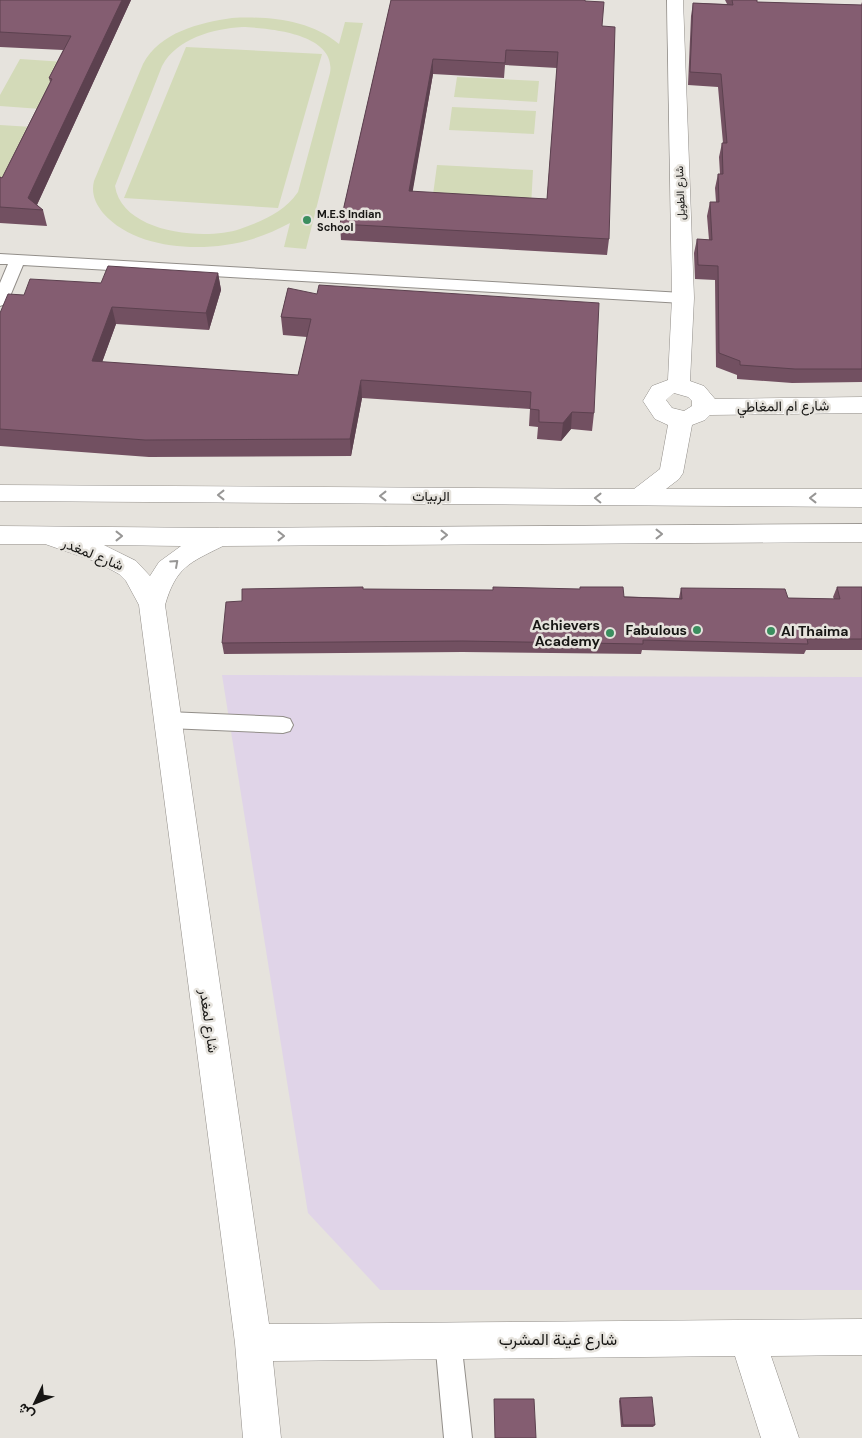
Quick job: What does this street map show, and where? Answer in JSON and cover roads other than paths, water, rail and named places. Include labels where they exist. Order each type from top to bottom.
[{"type":"street","name":"شارع الطويل","points":[[675,0],[683,298],[679,385]]},
{"type":"street","points":[[679,385],[698,392],[704,399],[705,406],[701,413],[692,418],[681,419],[668,416],[658,410],[654,401],[657,393],[666,387],[679,385]]},
{"type":"street","name":"شارع ام المغاطي","points":[[705,406],[862,405]]},
{"type":"street","points":[[639,498],[671,473],[681,419]]},
{"type":"street","name":"الربيات","points":[[0,493],[862,498]]},
{"type":"street","points":[[0,535],[219,537],[862,533]]},
{"type":"street","name":"شارع لمغدر","points":[[44,535],[112,558],[126,565],[136,575],[152,605],[253,1343],[262,1438]]},
{"type":"street","name":"شارع لمغدر","points":[[152,605],[163,576],[172,565],[186,553],[219,537]]},
{"type":"street","name":"شارع غينة المشرب","points":[[253,1343],[862,1337]]},
{"type":"street","points":[[747,1338],[780,1438]]},
{"type":"lane","points":[[0,259],[683,298]]},
{"type":"lane","points":[[0,302],[17,260]]},
{"type":"lane","points":[[168,720],[283,725]]},
{"type":"lane","points":[[448,1340],[458,1438]]},
{"type":"place","name":"M.E.S Indian School","points":[[307,220]]},
{"type":"place","name":"Fabulous","points":[[697,630]]},
{"type":"place","name":"Al Thaima","points":[[771,631]]},
{"type":"place","name":"Achievers Academy","points":[[610,633]]}]
